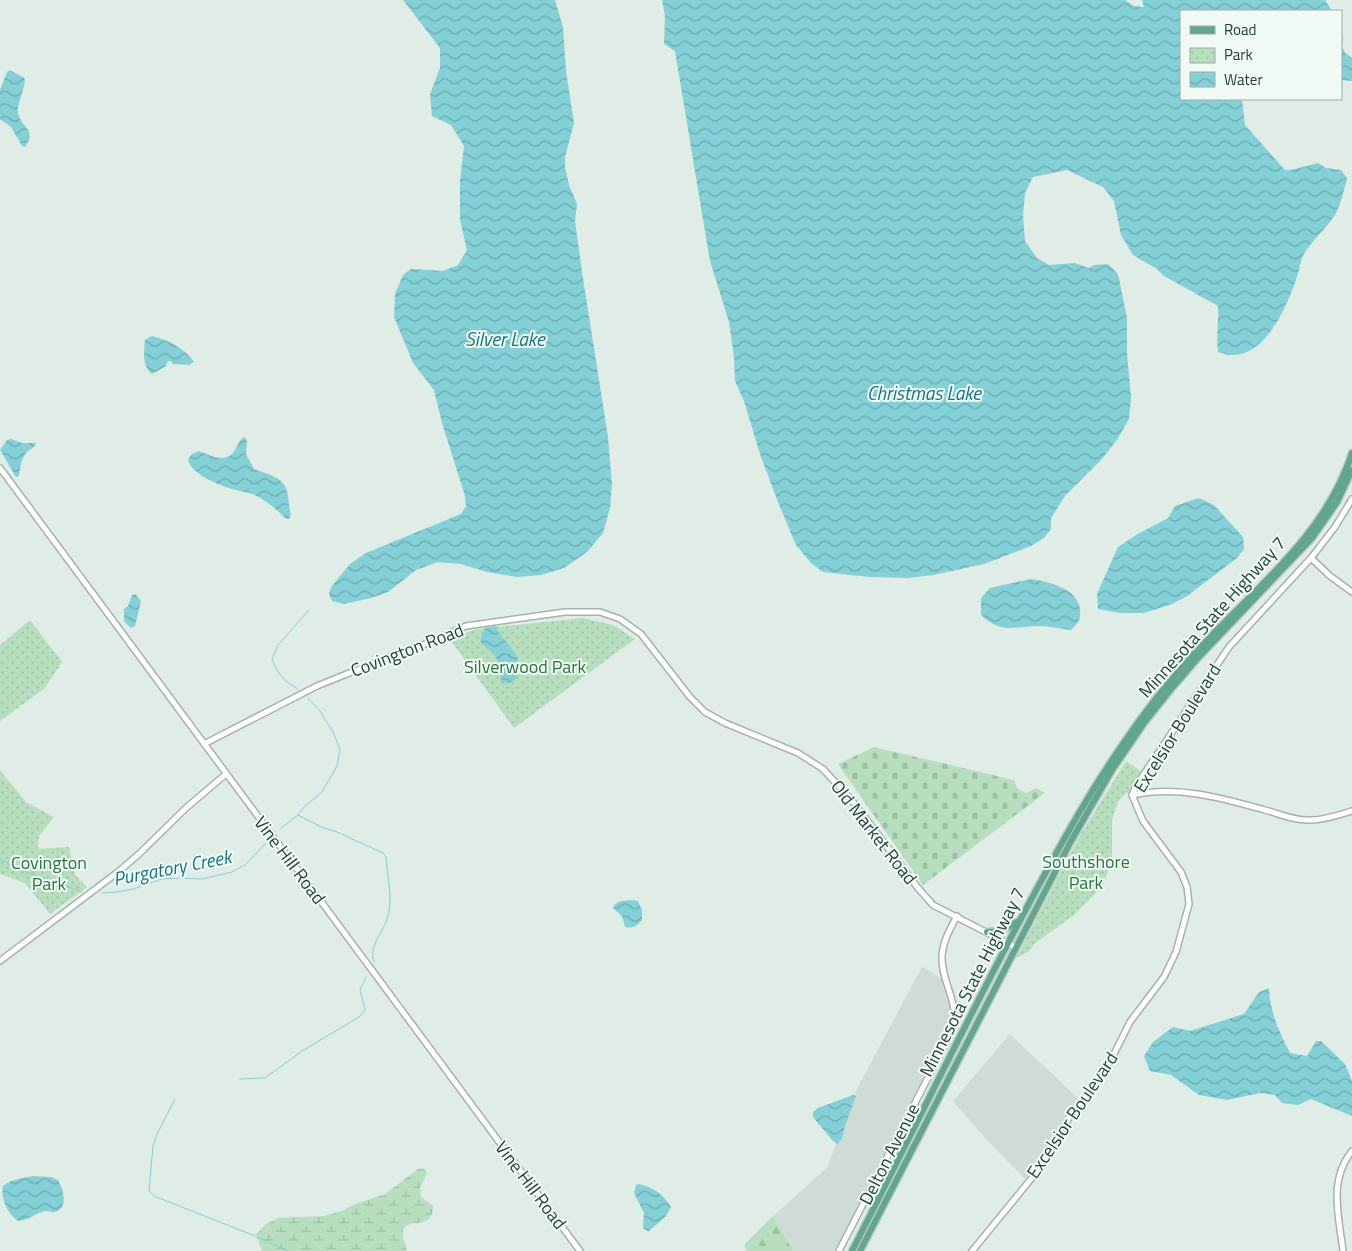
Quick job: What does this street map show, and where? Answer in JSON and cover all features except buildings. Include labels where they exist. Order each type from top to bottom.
[{"type":"main road","name":"Minnesota State Highway 7","points":[[852,1251],[1008,942],[1086,800],[1140,719],[1194,654],[1277,570],[1321,518],[1341,483],[1352,453]]},
{"type":"main road","name":"Minnesota State Highway 7","points":[[860,1251],[1091,804],[1140,729],[1172,688],[1196,660],[1312,538],[1337,502],[1352,470]]},
{"type":"main road","points":[[987,932],[1006,930],[1023,915]]},
{"type":"street","name":"Vine Hill Road","points":[[0,468],[580,1251]]},
{"type":"street","name":"Excelsior Boulevard","points":[[972,1251],[1036,1173],[1048,1156],[1070,1116],[1104,1074],[1130,1022],[1164,977],[1176,952],[1189,904],[1188,887],[1181,872],[1143,821],[1132,795],[1136,786],[1229,647],[1311,558],[1335,527],[1352,499]]},
{"type":"street","points":[[1311,558],[1330,576],[1352,592]]},
{"type":"street","name":"Covington Road","points":[[204,744],[317,686],[423,645],[466,626],[580,611],[600,612],[623,621]]},
{"type":"street","name":"Old Market Road","points":[[623,621],[649,642],[690,697],[705,712],[725,723],[798,753],[823,769],[854,803],[933,905],[1008,942],[1016,948]]},
{"type":"street","points":[[0,961],[125,866],[186,808],[226,774]]},
{"type":"street","points":[[1132,795],[1149,792],[1189,792],[1231,800],[1304,820],[1322,819],[1352,811]]},
{"type":"street","name":"Delton Avenue","points":[[839,1251],[952,1031],[955,1009],[944,973],[942,959],[946,938],[957,916]]},
{"type":"street","points":[[1343,1251],[1337,1183],[1342,1166],[1352,1151]]},
{"type":"shaded area","points":[[922,967],[944,980],[950,996],[953,1013],[949,1032],[837,1251],[793,1251],[773,1216],[827,1168],[858,1087]]},
{"type":"shaded area","points":[[1010,1034],[1081,1101],[1050,1148],[1025,1179],[986,1139],[953,1101]]},
{"type":"green space","name":"Silverwood Park","points":[[583,618],[613,625],[635,639],[514,728],[449,638],[477,629]]},
{"type":"green space","points":[[30,620],[62,662],[45,688],[0,721],[0,645]]},
{"type":"green space","points":[[874,747],[1014,780],[1017,788],[1026,793],[1036,788],[1045,793],[923,885],[838,764]]},
{"type":"green space","name":"Southshore Park","points":[[1126,761],[1142,772],[1129,792],[1118,802],[1112,820],[1112,859],[1104,883],[1074,915],[1034,944],[1030,951],[1016,958],[1079,837]]},
{"type":"green space","name":"Covington Park","points":[[0,770],[26,802],[54,817],[39,836],[38,849],[69,847],[75,875],[87,887],[50,914],[25,883],[0,874]]},
{"type":"green space","points":[[424,1168],[427,1173],[420,1188],[421,1197],[433,1206],[432,1214],[429,1219],[409,1224],[405,1227],[403,1233],[407,1251],[262,1251],[256,1234],[266,1224],[278,1218],[324,1216],[342,1211],[355,1204],[385,1194],[418,1169]]},
{"type":"green space","points":[[773,1216],[793,1251],[747,1251],[744,1245]]},
{"type":"water","name":"Silver Lake","points":[[403,0],[555,0],[563,27],[566,71],[574,123],[565,157],[565,167],[569,185],[577,204],[575,221],[608,437],[612,485],[610,508],[603,533],[587,552],[564,568],[541,575],[518,577],[487,572],[461,564],[438,562],[416,570],[388,592],[344,604],[332,601],[329,594],[331,587],[350,564],[366,553],[461,514],[466,506],[465,496],[442,423],[434,390],[413,363],[394,317],[395,294],[403,275],[411,269],[443,271],[458,265],[467,250],[460,219],[460,181],[464,146],[451,125],[432,116],[430,94],[440,68],[440,48]]},
{"type":"water","name":"Christmas Lake","points":[[662,0],[1125,0],[1134,6],[1144,7],[1142,0],[1325,0],[1331,10],[1180,10],[1180,100],[1242,100],[1245,125],[1285,170],[1318,163],[1326,168],[1341,170],[1347,178],[1335,215],[1311,244],[1301,260],[1296,280],[1278,321],[1258,345],[1246,352],[1233,355],[1218,352],[1218,306],[1164,276],[1157,269],[1133,255],[1121,235],[1114,201],[1103,187],[1067,170],[1033,177],[1025,193],[1023,215],[1025,241],[1037,258],[1049,265],[1075,263],[1089,268],[1094,265],[1108,264],[1118,274],[1127,318],[1127,353],[1131,398],[1129,419],[1117,440],[1101,460],[1065,496],[1051,518],[1051,529],[1044,538],[1031,546],[984,564],[933,575],[908,578],[869,577],[823,572],[811,563],[796,545],[760,454],[744,401],[735,381],[729,322],[710,261],[675,51],[664,44],[665,16]]},
{"type":"water","points":[[1342,48],[1346,54],[1352,58],[1352,81],[1342,80]]},
{"type":"water","points":[[10,70],[23,77],[25,81],[18,113],[28,129],[30,137],[25,147],[22,146],[11,127],[0,119],[0,90],[7,72]]},
{"type":"water","points":[[152,336],[176,345],[194,362],[189,365],[173,364],[171,361],[168,361],[166,366],[152,374],[145,363],[144,354],[145,340]]},
{"type":"water","points":[[244,437],[247,440],[246,454],[254,469],[274,476],[285,486],[291,516],[289,519],[286,519],[255,495],[213,482],[199,474],[190,464],[188,459],[192,454],[199,451],[218,458],[228,457]]},
{"type":"water","points":[[11,439],[22,443],[36,443],[23,457],[19,476],[16,477],[0,450],[7,440]]},
{"type":"water","points":[[1199,498],[1214,505],[1243,537],[1244,549],[1237,558],[1187,596],[1172,604],[1144,613],[1120,613],[1098,609],[1097,594],[1118,547],[1168,518],[1175,506]]},
{"type":"water","points":[[1031,579],[1054,584],[1074,596],[1078,602],[1080,616],[1071,630],[1044,626],[1002,627],[981,615],[981,598],[990,588]]},
{"type":"water","points":[[135,594],[141,601],[135,626],[131,628],[124,621],[124,609],[128,606],[132,595]]},
{"type":"water","points":[[495,626],[517,657],[518,671],[515,680],[508,684],[502,682],[497,659],[480,641],[485,628]]},
{"type":"water","points":[[621,901],[638,901],[642,910],[642,920],[628,928],[625,927],[622,916],[613,908],[615,904]]},
{"type":"water","points":[[1269,988],[1276,1022],[1290,1053],[1307,1056],[1316,1041],[1321,1041],[1345,1064],[1352,1081],[1352,1116],[1311,1099],[1298,1105],[1282,1103],[1275,1095],[1260,1093],[1227,1100],[1199,1095],[1171,1075],[1150,1071],[1144,1056],[1153,1042],[1173,1027],[1190,1031],[1244,1014],[1259,992]]},
{"type":"water","points":[[853,1095],[856,1096],[842,1139],[837,1144],[813,1117],[813,1112],[818,1108]]},
{"type":"water","points":[[33,1176],[51,1177],[58,1180],[64,1199],[62,1207],[53,1212],[45,1211],[19,1221],[12,1216],[6,1206],[2,1191],[3,1186],[13,1180]]},
{"type":"water","points":[[638,1184],[657,1192],[665,1198],[671,1207],[666,1216],[649,1231],[643,1228],[644,1213],[634,1193]]},
{"type":"waterway","name":"Purgatory Creek","points":[[298,689],[282,677],[272,659],[278,645],[309,610]]},
{"type":"waterway","name":"Purgatory Creek","points":[[281,828],[322,792],[337,766],[340,750],[334,734],[320,711],[308,698]]},
{"type":"waterway","points":[[298,815],[321,827],[337,832],[383,853],[386,857],[390,894],[389,909],[386,922],[373,950],[374,962]]},
{"type":"waterway","name":"Purgatory Creek","points":[[102,893],[133,889],[162,879],[202,879],[232,872],[245,865],[267,842]]},
{"type":"waterway","name":"Purgatory Creek","points":[[0,859],[15,868],[82,892]]},
{"type":"waterway","points":[[240,1079],[265,1078],[302,1051],[359,1017],[365,1010],[360,990],[366,977]]},
{"type":"waterway","points":[[175,1099],[153,1146],[149,1191],[154,1196],[288,1251]]}]
